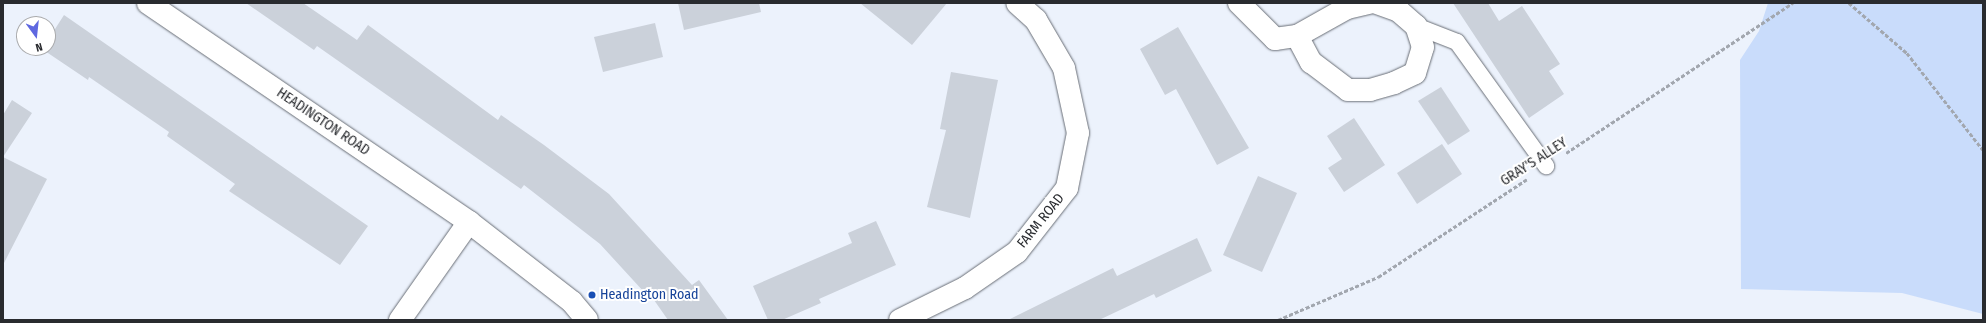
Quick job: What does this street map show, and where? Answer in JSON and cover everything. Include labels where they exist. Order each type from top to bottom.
[{"type":"street","name":"HEADINGTON ROAD","points":[[148,3],[469,222],[572,302],[587,320]]},
{"type":"street","name":"FARM ROAD","points":[[900,320],[965,288],[1017,252],[1068,188],[1078,133],[1064,68],[1036,20],[1017,3]]},
{"type":"street","points":[[1239,3],[1275,39],[1297,36],[1348,8],[1369,3]]},
{"type":"street","points":[[1297,36],[1311,62],[1348,90],[1370,90],[1415,73],[1423,47],[1416,26],[1399,11],[1377,3]]},
{"type":"street","points":[[400,320],[469,222]]},
{"type":"lane","points":[[1416,26],[1457,42],[1546,166]]},
{"type":"path","name":"GRAY'S ALLEY","points":[[1278,320],[1378,277],[1793,3]]},
{"type":"path","points":[[1849,3],[1907,53],[1983,150]]},
{"type":"shaded area","points":[[1768,3],[1983,3],[1983,314],[1902,293],[1741,289],[1740,60],[1759,31]]},
{"type":"building","points":[[246,3],[303,3],[357,40],[368,25],[498,120],[501,115],[609,194],[692,285],[699,280],[728,320],[668,320],[647,290],[644,292],[600,244],[524,185],[521,189],[317,46],[314,50]]},
{"type":"building","points":[[678,3],[759,3],[761,12],[684,30]]},
{"type":"building","points":[[860,3],[947,3],[912,45]]},
{"type":"building","points":[[1453,3],[1488,3],[1499,21],[1522,6],[1560,64],[1549,71],[1564,94],[1529,118]]},
{"type":"building","points":[[64,15],[368,226],[340,265],[229,191],[235,184],[167,136],[169,132],[89,77],[88,80],[52,56],[56,56],[56,28]]},
{"type":"building","points":[[655,23],[663,57],[603,72],[594,37]]},
{"type":"building","points":[[1178,27],[1249,148],[1217,165],[1176,89],[1165,95],[1140,49]]},
{"type":"building","points":[[951,72],[998,80],[970,218],[927,207],[946,130],[940,129]]},
{"type":"building","points":[[1441,87],[1470,131],[1448,145],[1418,101]]},
{"type":"building","points":[[12,100],[32,113],[3,157],[3,115]]},
{"type":"building","points":[[1354,118],[1385,165],[1344,192],[1328,168],[1342,159],[1327,136]]},
{"type":"building","points":[[1442,144],[1462,174],[1417,204],[1397,173]]},
{"type":"building","points":[[3,157],[47,179],[3,265]]},
{"type":"building","points":[[1258,176],[1297,193],[1262,272],[1223,255]]},
{"type":"building","points":[[876,221],[896,265],[819,299],[821,303],[782,320],[768,320],[753,286],[852,243],[848,233]]},
{"type":"building","points":[[1197,238],[1212,271],[1156,298],[1154,294],[1099,320],[1008,320],[1113,268],[1117,276]]},
{"type":"place","name":"Headington Road","points":[[592,295]]}]
